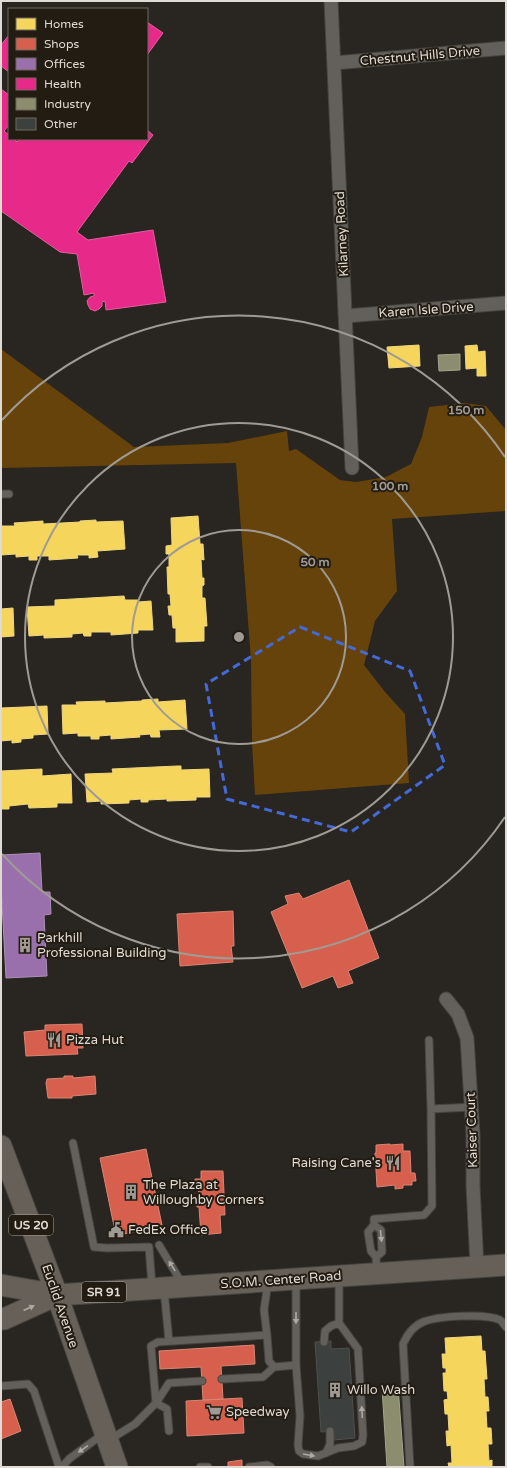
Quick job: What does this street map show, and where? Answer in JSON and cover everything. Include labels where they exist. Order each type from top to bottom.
[{"type":"main road","name":"Euclid Avenue","points":[[1,1146],[57,1295],[117,1467]]},
{"type":"main road","name":"S.O.M. Center Road","points":[[1,1285],[57,1295],[339,1277],[377,1265],[477,1267],[506,1265]]},
{"type":"main road","name":"S.O.M. Center Road","points":[[1,1319],[57,1295]]},
{"type":"street","name":"Kilarney Road","points":[[331,1],[352,468]]},
{"type":"street","name":"Chestnut Hills Drive","points":[[334,63],[506,48]]},
{"type":"street","name":"Karen Isle Drive","points":[[346,316],[506,303]]},
{"type":"street","name":"Kaiser Court","points":[[446,999],[458,1014],[468,1038],[474,1154],[473,1186],[477,1267]]},
{"type":"lane","points":[[1,494],[9,494]]},
{"type":"lane","points":[[377,1265],[371,1252],[368,1232],[374,1225],[374,1219],[424,1215],[432,1206],[429,1040]]},
{"type":"lane","points":[[431,1109],[472,1107]]},
{"type":"lane","points":[[73,1143],[94,1246],[107,1248],[149,1247],[169,1342]]},
{"type":"lane","points":[[374,1225],[381,1230],[382,1252],[377,1265]]},
{"type":"lane","points":[[159,1245],[185,1287]]},
{"type":"lane","points":[[296,1279],[296,1365],[300,1416],[298,1445],[299,1451],[303,1454],[318,1456],[338,1448],[354,1446],[362,1442],[363,1435],[358,1348],[339,1323],[339,1277]]},
{"type":"lane","points":[[268,1281],[264,1310],[269,1361],[274,1367]]},
{"type":"lane","points":[[410,1467],[403,1344],[408,1333],[422,1322],[474,1316],[501,1320],[506,1327]]},
{"type":"lane","points":[[324,1342],[325,1331],[331,1326],[339,1323]]},
{"type":"lane","points":[[156,1403],[151,1346],[158,1342],[267,1335]]},
{"type":"lane","points":[[222,1379],[263,1377],[274,1367],[296,1365]]},
{"type":"lane","points":[[62,1467],[69,1459],[90,1444],[135,1424],[156,1403],[169,1382],[202,1381]]},
{"type":"lane","points":[[1,1386],[28,1384],[34,1391],[59,1467]]},
{"type":"lane","points":[[156,1403],[167,1409],[169,1431]]},
{"type":"lane","points":[[326,1453],[330,1444],[330,1431]]},
{"type":"lane","points":[[250,1467],[267,1465],[271,1467]]},
{"type":"lane","points":[[200,1467],[208,1467]]},
{"type":"highlighted area","points":[[300,627],[410,671],[445,765],[351,832],[227,799],[206,684]]},
{"type":"shaded area","points":[[1,349],[134,447],[228,443],[287,431],[289,451],[296,449],[340,480],[356,482],[386,477],[411,464],[422,437],[429,407],[465,403],[486,406],[506,430],[506,511],[392,519],[397,591],[375,621],[364,665],[385,692],[405,714],[409,783],[255,795],[252,743],[251,660],[236,463],[1,468]]},
{"type":"building: Homes","points":[[419,345],[420,366],[389,368],[387,347]]},
{"type":"building: Homes","points":[[477,345],[478,352],[485,351],[486,376],[477,376],[477,368],[466,369],[465,346]]},
{"type":"building: Homes","points":[[198,516],[200,544],[203,544],[204,560],[201,559],[202,578],[204,578],[202,598],[205,598],[207,626],[204,626],[204,641],[176,642],[176,628],[173,628],[172,615],[169,615],[168,606],[171,606],[170,594],[168,594],[167,567],[169,567],[169,554],[166,554],[166,546],[172,545],[171,518]]},
{"type":"building: Homes","points":[[96,520],[96,522],[123,521],[125,549],[97,551],[98,557],[89,558],[89,555],[77,555],[78,558],[49,560],[49,556],[37,556],[37,560],[29,560],[29,556],[16,557],[16,554],[1,555],[1,526],[15,526],[14,523],[43,521],[43,524]]},
{"type":"building: Homes","points":[[124,596],[125,600],[138,600],[138,602],[151,601],[153,630],[138,630],[138,633],[111,635],[111,632],[91,632],[91,636],[84,636],[83,633],[72,634],[72,637],[44,638],[44,635],[29,636],[27,607],[55,606],[55,600]]},
{"type":"building: Homes","points":[[13,608],[14,636],[1,637],[1,609]]},
{"type":"building: Homes","points":[[158,699],[158,702],[185,700],[187,729],[159,730],[160,737],[151,737],[150,734],[139,735],[140,737],[111,739],[111,735],[99,736],[99,739],[91,739],[91,736],[78,736],[78,733],[63,734],[62,705],[77,705],[76,702],[105,701],[105,703]]},
{"type":"building: Homes","points":[[47,706],[48,734],[33,735],[33,738],[21,739],[21,742],[12,743],[12,740],[1,741],[1,708]]},
{"type":"building: Homes","points":[[181,766],[181,770],[209,769],[210,797],[196,797],[196,800],[148,800],[148,802],[141,802],[141,799],[129,800],[129,803],[101,804],[101,801],[87,802],[85,774],[113,773],[112,769]]},
{"type":"building: Homes","points":[[42,769],[42,776],[71,774],[72,803],[57,803],[57,807],[29,808],[28,804],[9,806],[9,809],[2,809],[1,771]]},
{"type":"building: Homes","points":[[481,1336],[482,1351],[485,1351],[487,1379],[484,1379],[485,1397],[488,1397],[489,1411],[486,1411],[487,1428],[491,1428],[492,1444],[488,1444],[489,1461],[492,1460],[492,1467],[449,1467],[448,1463],[452,1463],[451,1445],[447,1446],[446,1431],[449,1431],[448,1414],[445,1414],[444,1400],[448,1399],[447,1391],[444,1391],[443,1373],[446,1373],[446,1368],[443,1368],[442,1354],[446,1354],[445,1338]]},
{"type":"building: Shops","points":[[349,880],[379,958],[348,971],[353,983],[338,988],[333,976],[302,988],[271,912],[288,904],[285,896],[299,893],[303,899]]},
{"type":"building: Shops","points":[[233,911],[234,946],[231,946],[233,962],[180,966],[177,914]]},
{"type":"building: Shops","name":"Pizza Hut","points":[[82,1024],[83,1048],[77,1048],[78,1054],[26,1056],[24,1032],[45,1030],[45,1025]]},
{"type":"building: Shops","points":[[64,1076],[73,1076],[73,1078],[95,1076],[96,1094],[72,1096],[72,1098],[48,1098],[46,1083],[47,1079],[64,1078]]},
{"type":"building: Shops","name":"Raising Cane's","points":[[403,1144],[403,1151],[410,1151],[411,1173],[415,1173],[416,1181],[412,1181],[412,1185],[403,1185],[403,1188],[395,1189],[395,1185],[377,1187],[376,1145]]},
{"type":"building: Shops","name":"The Plaza at Willoughby Corners","points":[[146,1149],[162,1225],[116,1236],[100,1158]]},
{"type":"building: Shops","points":[[201,1171],[223,1171],[225,1215],[220,1215],[221,1233],[201,1235],[199,1207],[197,1207],[196,1198],[199,1197],[198,1184],[195,1184],[195,1179],[201,1179]]},
{"type":"building: Shops","name":"Speedway","points":[[254,1345],[255,1364],[221,1366],[223,1399],[203,1400],[201,1367],[160,1369],[159,1351]]},
{"type":"building: Shops","points":[[242,1398],[244,1433],[187,1436],[186,1401]]},
{"type":"building: Shops","points":[[10,1399],[21,1431],[1,1439],[1,1402]]},
{"type":"building: Shops","points":[[242,1460],[242,1467],[228,1467],[228,1462]]},
{"type":"building: Offices","name":"Parkhill Professional Building","points":[[40,853],[42,892],[50,892],[51,914],[44,915],[47,976],[6,978],[1,855]]},
{"type":"building: Health","points":[[148,23],[163,33],[148,54]]},
{"type":"building: Health","points":[[8,36],[8,71],[1,66],[1,45]]},
{"type":"building: Health","points":[[1,89],[8,94],[8,126],[4,131],[8,134],[8,140],[15,140],[17,142],[18,140],[148,140],[148,131],[153,135],[132,163],[129,161],[77,232],[88,240],[153,230],[166,302],[106,310],[105,301],[102,302],[102,306],[99,309],[95,311],[90,309],[87,301],[90,297],[94,296],[94,293],[84,295],[77,254],[60,252],[1,211]]},
{"type":"building: Industry","points":[[460,354],[460,370],[439,371],[438,355]]},
{"type":"building: Industry","points":[[398,1386],[404,1467],[387,1467],[382,1388]]},
{"type":"building: Other","name":"Willo Wash","points":[[331,1341],[331,1349],[349,1348],[355,1438],[334,1440],[334,1431],[321,1432],[315,1342]]},
{"type":"place","name":"Parkhill Professional Building","points":[[25,945]]},
{"type":"place","name":"Pizza Hut","points":[[54,1040]]},
{"type":"place","name":"Raising Cane's","points":[[393,1163]]},
{"type":"place","name":"The Plaza at Willoughby Corners","points":[[131,1192]]},
{"type":"place","name":"FedEx Office","points":[[116,1230]]},
{"type":"place","name":"Willo Wash","points":[[335,1390]]},
{"type":"place","name":"Speedway","points":[[214,1412]]}]
